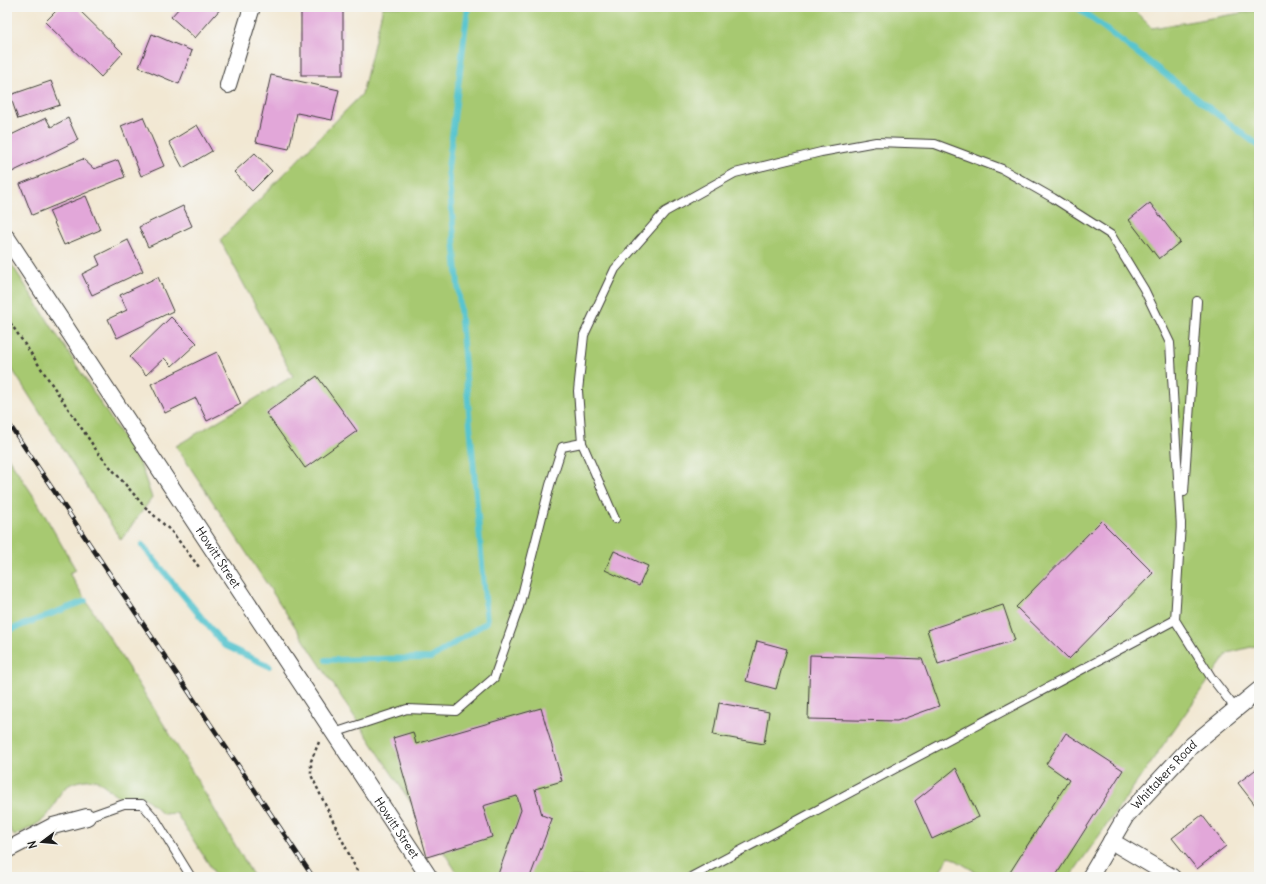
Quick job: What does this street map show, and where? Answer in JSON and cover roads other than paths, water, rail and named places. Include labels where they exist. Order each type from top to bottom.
[{"type":"street","points":[[228,85],[252,7]]},
{"type":"street","name":"Howitt Street","points":[[7,238],[429,877]]},
{"type":"street","name":"Whittakers Road","points":[[1090,877],[1126,816],[1191,746],[1235,708],[1259,690]]},
{"type":"street","points":[[7,850],[53,826],[87,817]]},
{"type":"street","points":[[1111,841],[1172,877]]},
{"type":"lane","points":[[615,519],[582,444],[578,391],[584,335],[615,269],[665,212],[735,174],[821,152],[876,142],[935,144],[1002,169],[1053,198],[1111,235],[1144,289],[1170,343],[1181,528]]},
{"type":"lane","points":[[1197,301],[1175,620],[1211,677],[1235,708]]},
{"type":"lane","points":[[334,733],[407,709],[456,711],[494,678],[519,607],[550,485],[562,446],[582,444]]},
{"type":"lane","points":[[691,877],[1175,620]]},
{"type":"lane","points":[[87,817],[124,804],[142,804],[156,820],[191,877]]},
{"type":"waterway","points":[[326,660],[431,658],[487,622],[448,168],[468,7]]},
{"type":"waterway","points":[[1077,7],[1259,146]]},
{"type":"waterway","points":[[142,545],[224,645],[269,666]]},
{"type":"waterway","points":[[7,631],[85,601]]},
{"type":"railway","points":[[7,421],[313,877]]}]
